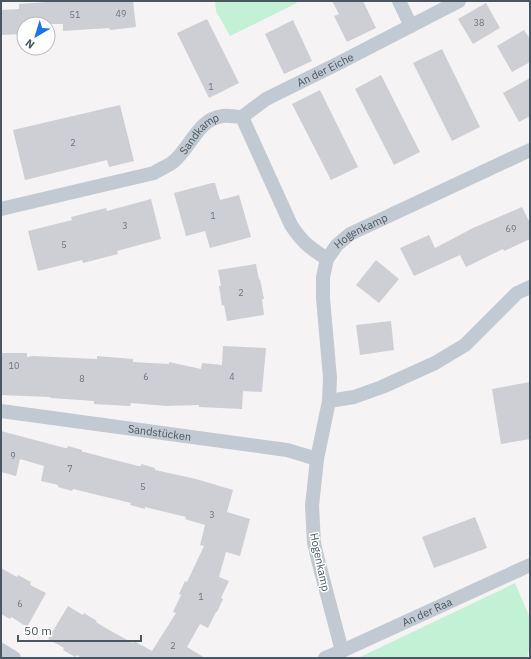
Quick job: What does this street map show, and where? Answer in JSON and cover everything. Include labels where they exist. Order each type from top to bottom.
[{"type":"street","points":[[399,1],[411,26]]},
{"type":"street","name":"An der Eiche","points":[[242,117],[266,99],[459,1]]},
{"type":"street","name":"Sandkamp","points":[[1,209],[154,173],[174,162],[188,146],[196,132],[209,121],[222,116],[242,117]]},
{"type":"street","points":[[242,117],[291,225],[300,239],[327,259]]},
{"type":"street","name":"Hogenkamp","points":[[342,651],[314,543],[312,506],[317,459],[329,401],[330,378],[323,298],[323,277],[327,259],[337,245],[350,234],[530,150]]},
{"type":"street","points":[[329,401],[354,397],[382,387],[435,363],[465,345],[517,294],[530,287]]},
{"type":"street","name":"Sandstücken","points":[[1,411],[287,450],[317,459]]},
{"type":"street","name":"An der Raa","points":[[325,658],[530,565]]},
{"type":"street","points":[[1,650],[14,658]]},
{"type":"green space","points":[[215,1],[296,1],[297,3],[230,36],[216,11]]},
{"type":"green space","points":[[515,583],[530,618],[530,645],[527,658],[358,658]]},
{"type":"building","points":[[61,1],[133,1],[136,27],[110,30],[109,28],[63,31],[63,24],[56,24],[56,16],[16,16],[16,34],[1,35],[1,10],[19,9],[19,4]]},
{"type":"building","points":[[332,1],[363,1],[376,28],[347,42],[334,16],[339,14]]},
{"type":"building","points":[[486,3],[500,28],[473,44],[458,19]]},
{"type":"building","points":[[207,19],[239,83],[209,98],[177,33]]},
{"type":"building","points":[[293,20],[312,61],[284,74],[265,34]]},
{"type":"building","points":[[524,30],[530,39],[530,62],[512,72],[497,46]]},
{"type":"building","points":[[442,49],[480,127],[452,141],[413,63]]},
{"type":"building","points":[[381,75],[420,152],[394,165],[355,89]]},
{"type":"building","points":[[530,78],[530,116],[519,122],[503,93]]},
{"type":"building","points":[[320,90],[358,167],[331,180],[292,104]]},
{"type":"building","points":[[120,105],[134,161],[109,167],[107,160],[25,180],[13,130]]},
{"type":"building","points":[[215,183],[220,200],[239,195],[251,237],[210,248],[205,231],[186,236],[174,193]]},
{"type":"building","points":[[151,199],[161,239],[117,251],[118,254],[83,263],[82,260],[38,271],[28,231],[72,220],[71,217],[106,208],[107,211]]},
{"type":"building","points":[[522,207],[530,223],[530,239],[504,251],[503,249],[466,267],[460,255],[414,276],[400,248],[429,235],[435,248],[473,228]]},
{"type":"building","points":[[376,260],[399,279],[379,303],[356,285]]},
{"type":"building","points":[[256,264],[264,299],[262,299],[264,315],[227,321],[224,305],[222,306],[219,286],[221,286],[218,270]]},
{"type":"building","points":[[391,321],[394,350],[360,355],[356,325]]},
{"type":"building","points":[[223,346],[266,348],[262,392],[243,391],[242,409],[199,407],[199,405],[166,406],[131,403],[130,406],[94,404],[94,401],[1,395],[1,353],[27,353],[27,357],[97,359],[97,356],[133,359],[133,362],[169,364],[169,362],[201,369],[202,363],[222,365]]},
{"type":"building","points":[[530,382],[530,439],[501,444],[492,389]]},
{"type":"building","points":[[1,431],[65,448],[68,446],[82,450],[82,452],[138,466],[141,466],[141,464],[155,468],[155,470],[196,479],[233,490],[227,512],[250,519],[240,556],[226,552],[219,577],[229,581],[221,598],[223,599],[217,612],[208,628],[200,624],[187,647],[205,658],[81,658],[77,655],[75,657],[63,650],[64,648],[48,639],[68,606],[83,615],[84,613],[109,630],[133,643],[134,641],[152,651],[176,613],[173,612],[181,595],[179,594],[185,581],[187,582],[204,546],[200,545],[205,525],[185,519],[186,517],[145,507],[145,509],[130,505],[131,503],[73,489],[72,491],[58,487],[58,485],[41,481],[44,466],[20,459],[16,476],[1,472]]},
{"type":"building","points":[[475,517],[487,548],[434,568],[422,537]]},
{"type":"building","points":[[1,568],[17,577],[18,575],[31,582],[30,584],[32,586],[46,593],[27,627],[11,617],[10,619],[1,614]]}]
